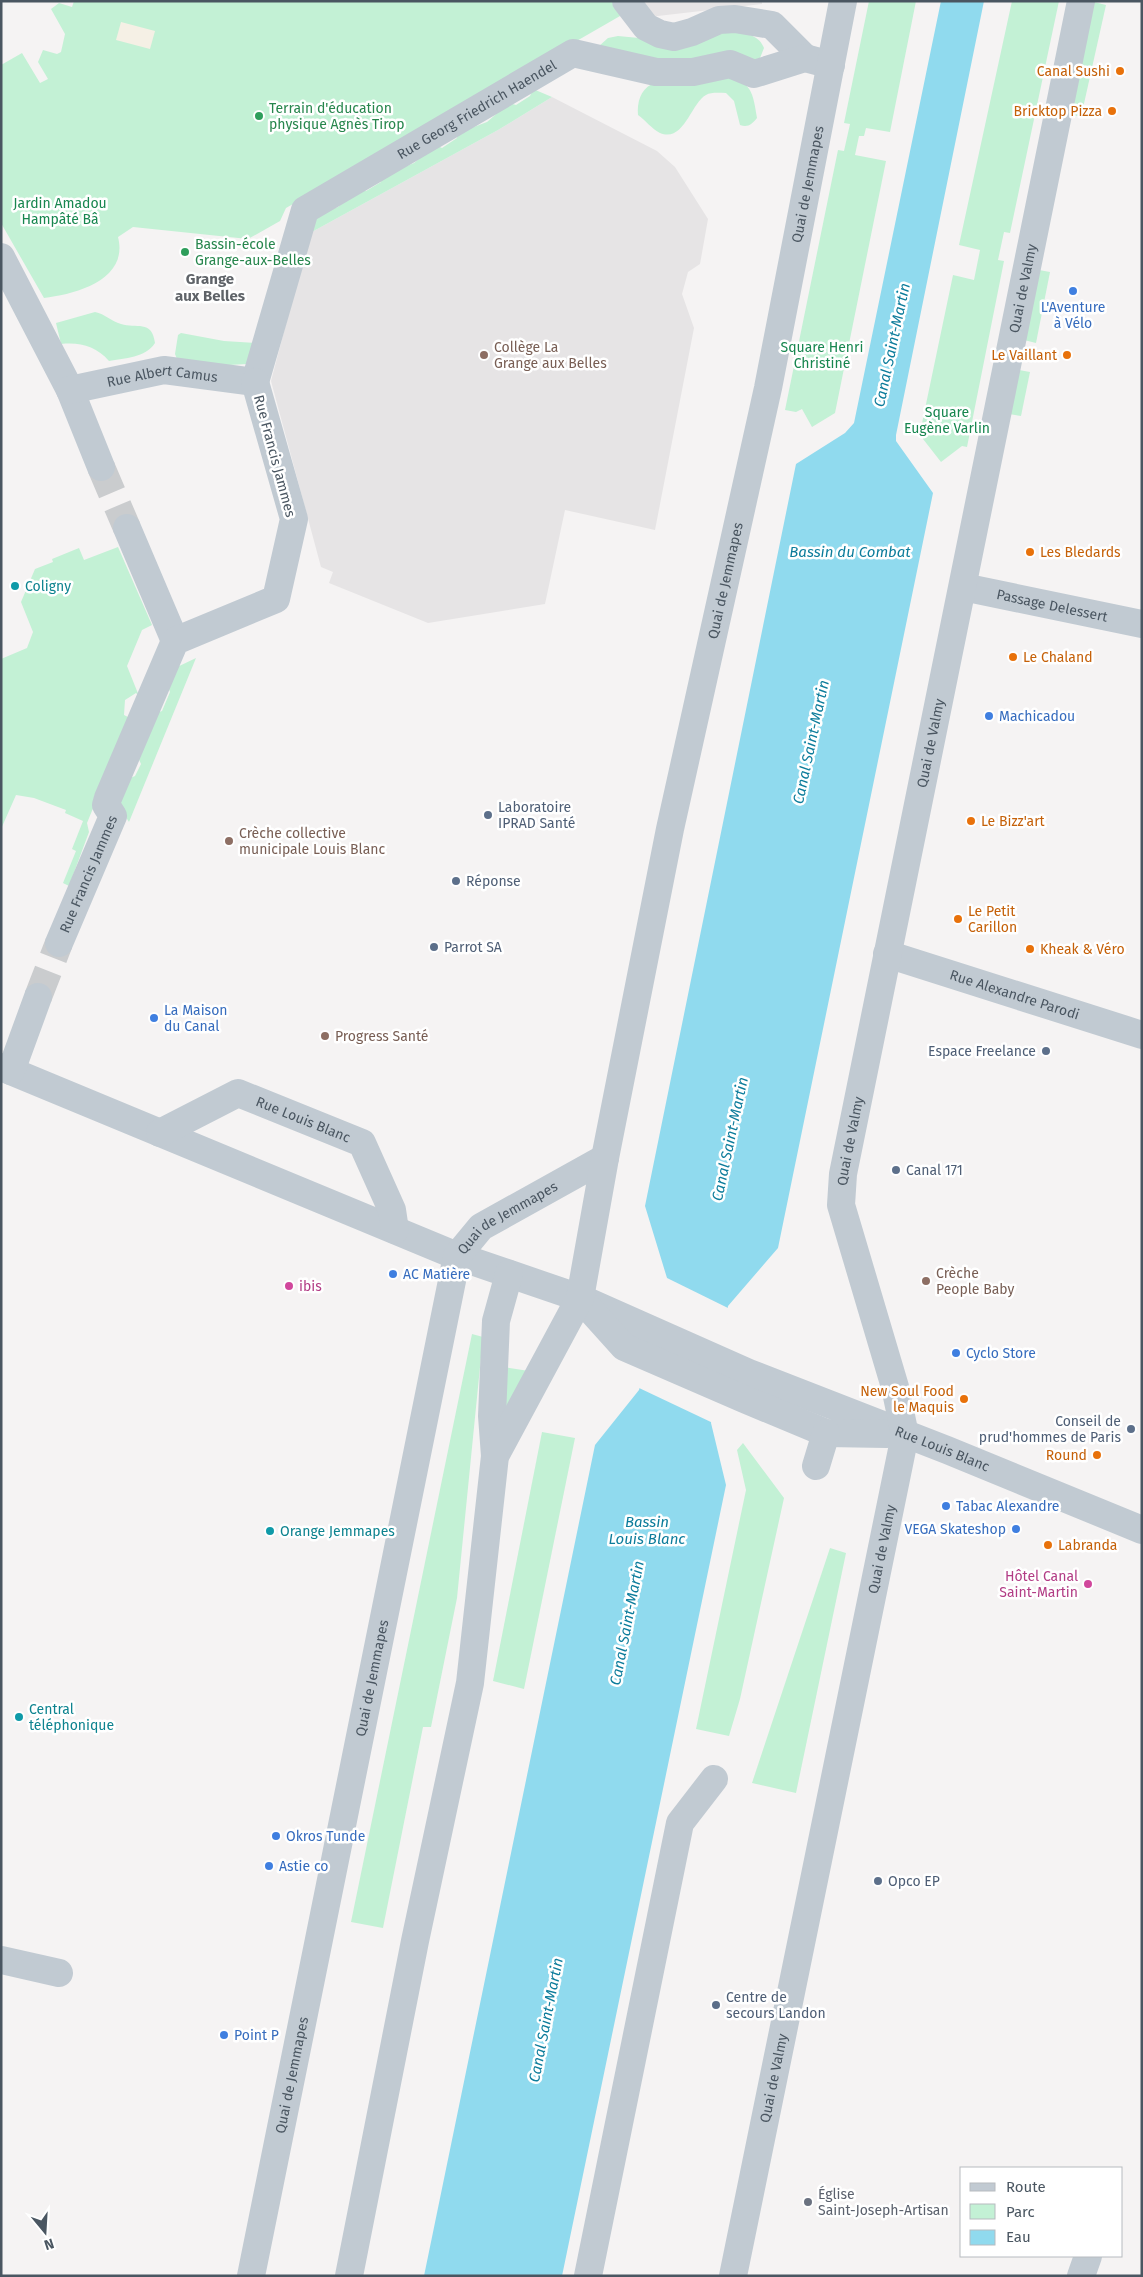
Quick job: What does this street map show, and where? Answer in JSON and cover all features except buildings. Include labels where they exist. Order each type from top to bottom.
[{"type":"street","points":[[626,1],[646,27],[660,34],[674,37],[692,32],[719,20],[735,19],[772,25],[805,58],[831,64]]},
{"type":"street","name":"Quai de Jemmapes","points":[[495,1456],[580,1298],[605,1158],[670,830],[768,388],[843,1]]},
{"type":"street","name":"Quai de Valmy","points":[[733,2276],[905,1435],[895,1387],[840,1205],[843,1174],[1081,1]]},
{"type":"street","name":"Rue Georg Friedrich Haendel","points":[[255,382],[305,210],[573,53],[656,72],[693,72],[730,64],[754,74],[805,58]]},
{"type":"street","points":[[1,257],[70,390],[101,467]]},
{"type":"street","name":"Rue Albert Camus","points":[[70,390],[164,370],[255,382]]},
{"type":"street","name":"Rue Francis Jammes","points":[[59,943],[113,816],[106,805],[108,798],[175,641],[276,599],[294,519],[255,382]]},
{"type":"street","points":[[127,528],[175,641]]},
{"type":"street","name":"Passage Delessert","points":[[963,587],[1142,624]]},
{"type":"street","name":"Rue Alexandre Parodi","points":[[887,954],[1142,1035]]},
{"type":"street","points":[[38,997],[6,1069],[457,1256],[580,1298],[631,1321],[741,1382],[826,1434],[905,1435]]},
{"type":"street","name":"Rue Louis Blanc","points":[[160,1133],[238,1093],[362,1143],[392,1210],[395,1230]]},
{"type":"street","name":"Quai de Jemmapes","points":[[251,2276],[457,1256],[481,1227],[605,1158]]},
{"type":"street","points":[[349,2276],[415,1941],[470,1683],[495,1456],[492,1416],[496,1321],[509,1274]]},
{"type":"street","points":[[580,1298],[624,1347],[741,1382]]},
{"type":"street","name":"Rue Louis Blanc","points":[[741,1382],[947,1450],[1142,1530]]},
{"type":"street","points":[[816,1466],[826,1434]]},
{"type":"street","points":[[588,2276],[680,1823],[714,1779]]},
{"type":"street","points":[[1,1960],[59,1973]]},
{"type":"street","points":[[1081,2276],[1088,2257]]},
{"type":"shaded area","points":[[638,1],[762,1],[762,4],[649,17]]},
{"type":"shaded area","name":"Collège La Grange aux Belles","points":[[552,97],[657,151],[675,167],[708,219],[700,264],[688,272],[682,294],[694,328],[655,530],[565,510],[545,604],[428,623],[329,583],[333,572],[321,567],[271,381],[310,233],[498,130]]},
{"type":"green space","name":"Terrain d'éducation physique Agnès Tirop","points":[[74,1],[638,1],[627,12],[286,208],[280,221],[248,239],[133,227],[118,237],[119,252],[116,264],[108,274],[97,282],[71,293],[44,298],[1,223],[1,65],[22,53],[40,83],[48,79],[38,62],[43,50],[57,54],[61,52],[65,34],[51,9],[59,3],[72,7]]},
{"type":"green space","name":"Square Henri Christiné","points":[[869,1],[916,1],[890,132],[866,128],[864,136],[859,136],[855,155],[886,161],[835,413],[812,427],[802,409],[796,412],[785,410],[838,150],[844,151],[850,124],[844,123]]},
{"type":"green space","name":"Square Eugène Varlin","points":[[1012,1],[1059,1],[1010,233],[1004,232],[998,260],[1004,261],[967,447],[962,446],[941,462],[923,439],[921,428],[953,275],[974,280],[980,250],[959,245]]},
{"type":"green space","points":[[1094,2],[1106,5],[1081,117],[1069,114]]},
{"type":"green space","points":[[734,31],[759,40],[764,48],[760,58],[752,62],[655,60],[598,47],[608,38],[618,36],[639,38]]},
{"type":"green space","points":[[718,73],[737,80],[748,87],[753,98],[757,118],[750,125],[740,125],[734,101],[726,93],[706,95],[681,127],[668,135],[657,131],[638,115],[640,97],[652,84]]},
{"type":"green space","points":[[533,89],[552,97],[498,130],[310,233],[314,216],[338,207],[360,189],[366,191],[381,182],[382,176],[414,163],[436,145],[442,148],[457,138],[458,133],[487,122],[509,103],[516,105],[530,96]]},
{"type":"green space","points":[[1039,270],[1050,272],[1036,343],[1024,340]]},
{"type":"green space","points":[[95,312],[121,324],[147,328],[151,331],[155,343],[146,352],[128,358],[109,361],[99,352],[87,346],[61,344],[56,323]]},
{"type":"green space","points":[[181,333],[224,341],[256,343],[247,364],[191,367],[179,364],[175,354],[178,335]]},
{"type":"green space","points":[[1019,370],[1030,372],[1021,416],[1009,414]]},
{"type":"green space","points":[[118,547],[152,625],[142,630],[127,666],[139,696],[136,693],[125,700],[124,715],[130,718],[87,823],[89,832],[69,886],[63,883],[76,851],[72,849],[83,821],[65,813],[66,810],[34,798],[16,795],[1,829],[1,659],[27,648],[33,632],[21,602],[35,569],[53,562],[52,559],[79,548],[84,560]]},
{"type":"green space","points":[[196,658],[129,822],[118,805],[128,779],[135,776],[141,764],[137,755],[154,714],[162,711],[170,692],[167,684],[173,669]]},
{"type":"green space","points":[[472,1334],[483,1337],[457,1598],[431,1727],[423,1727],[383,1928],[351,1922]]},
{"type":"green space","points":[[504,1367],[529,1371],[503,1421]]},
{"type":"green space","points":[[542,1432],[575,1438],[524,1689],[493,1681]]},
{"type":"green space","points":[[743,1443],[784,1498],[740,1699],[729,1736],[696,1729],[746,1490],[737,1450]]},
{"type":"green space","points":[[830,1548],[846,1553],[796,1793],[752,1783]]},
{"type":"sand","points":[[121,22],[155,31],[150,49],[116,40]]},
{"type":"water","points":[[941,1],[984,1],[896,435],[896,441],[933,493],[778,1248],[728,1306],[711,1423],[726,1485],[562,2276],[424,2276],[595,1445],[639,1390],[667,1278],[645,1206],[796,464],[845,433],[854,423]]},
{"type":"pier","points":[[665,1277],[730,1309],[713,1423],[637,1387]]},
{"type":"tunnel","points":[[101,467],[127,528]]},
{"type":"tunnel","points":[[38,997],[59,943]]},
{"type":"place","name":"Canal Sushi","points":[[1120,71]]},
{"type":"place","name":"Bricktop Pizza","points":[[1112,111]]},
{"type":"place","name":"Terrain d'éducation physique Agnès Tirop","points":[[259,116]]},
{"type":"place","name":"Bassin-école Grange-aux-Belles","points":[[185,252]]},
{"type":"place","name":"L'Aventure à Vélo","points":[[1073,291]]},
{"type":"place","name":"Collège La Grange aux Belles","points":[[484,355]]},
{"type":"place","name":"Le Vaillant","points":[[1067,355]]},
{"type":"place","name":"Les Bledards","points":[[1030,552]]},
{"type":"place","name":"Coligny","points":[[15,586]]},
{"type":"place","name":"Le Chaland","points":[[1013,657]]},
{"type":"place","name":"Machicadou","points":[[989,716]]},
{"type":"place","name":"Laboratoire IPRAD Santé","points":[[488,815]]},
{"type":"place","name":"Le Bizz'art","points":[[971,821]]},
{"type":"place","name":"Crèche collective municipale Louis Blanc","points":[[229,841]]},
{"type":"place","name":"Réponse","points":[[456,881]]},
{"type":"place","name":"Le Petit Carillon","points":[[958,919]]},
{"type":"place","name":"Parrot SA","points":[[434,947]]},
{"type":"place","name":"Kheak & Véro","points":[[1030,949]]},
{"type":"place","name":"La Maison du Canal","points":[[154,1018]]},
{"type":"place","name":"Progress Santé","points":[[325,1036]]},
{"type":"place","name":"Espace Freelance","points":[[1046,1051]]},
{"type":"place","name":"Canal 171","points":[[896,1170]]},
{"type":"place","name":"AC Matière","points":[[393,1274]]},
{"type":"place","name":"Crèche People Baby","points":[[926,1281]]},
{"type":"place","name":"ibis","points":[[289,1286]]},
{"type":"place","name":"Cyclo Store","points":[[956,1353]]},
{"type":"place","name":"New Soul Food le Maquis","points":[[964,1399]]},
{"type":"place","name":"Conseil de prud'hommes de Paris","points":[[1131,1429]]},
{"type":"place","name":"Round","points":[[1097,1455]]},
{"type":"place","name":"Tabac Alexandre","points":[[946,1506]]},
{"type":"place","name":"VEGA Skateshop","points":[[1016,1529]]},
{"type":"place","name":"Orange Jemmapes","points":[[270,1531]]},
{"type":"place","name":"Labranda","points":[[1048,1545]]},
{"type":"place","name":"Hôtel Canal Saint-Martin","points":[[1088,1584]]},
{"type":"place","name":"Central téléphonique","points":[[19,1717]]},
{"type":"place","name":"Okros Tunde","points":[[276,1836]]},
{"type":"place","name":"Astie co","points":[[269,1866]]},
{"type":"place","name":"Opco EP","points":[[878,1881]]},
{"type":"place","name":"Centre de secours Landon","points":[[716,2005]]},
{"type":"place","name":"Point P","points":[[224,2035]]},
{"type":"place","name":"Église Saint-Joseph-Artisan","points":[[808,2202]]},
{"type":"district","name":"Grange aux Belles","points":[[210,288]]},
{"type":"park label","name":"Jardin Amadou Hampâté Bâ","points":[[60,212]]},
{"type":"water label","name":"Canal Saint-Martin","points":[[892,345]]},
{"type":"water label","name":"Bassin du Combat","points":[[850,552]]},
{"type":"water label","name":"Canal Saint-Martin","points":[[811,742]]},
{"type":"water label","name":"Canal Saint-Martin","points":[[730,1139]]},
{"type":"water label","name":"Bassin Louis Blanc","points":[[647,1530]]},
{"type":"water label","name":"Canal Saint-Martin","points":[[627,1623]]},
{"type":"water label","name":"Canal Saint-Martin","points":[[546,2020]]}]
